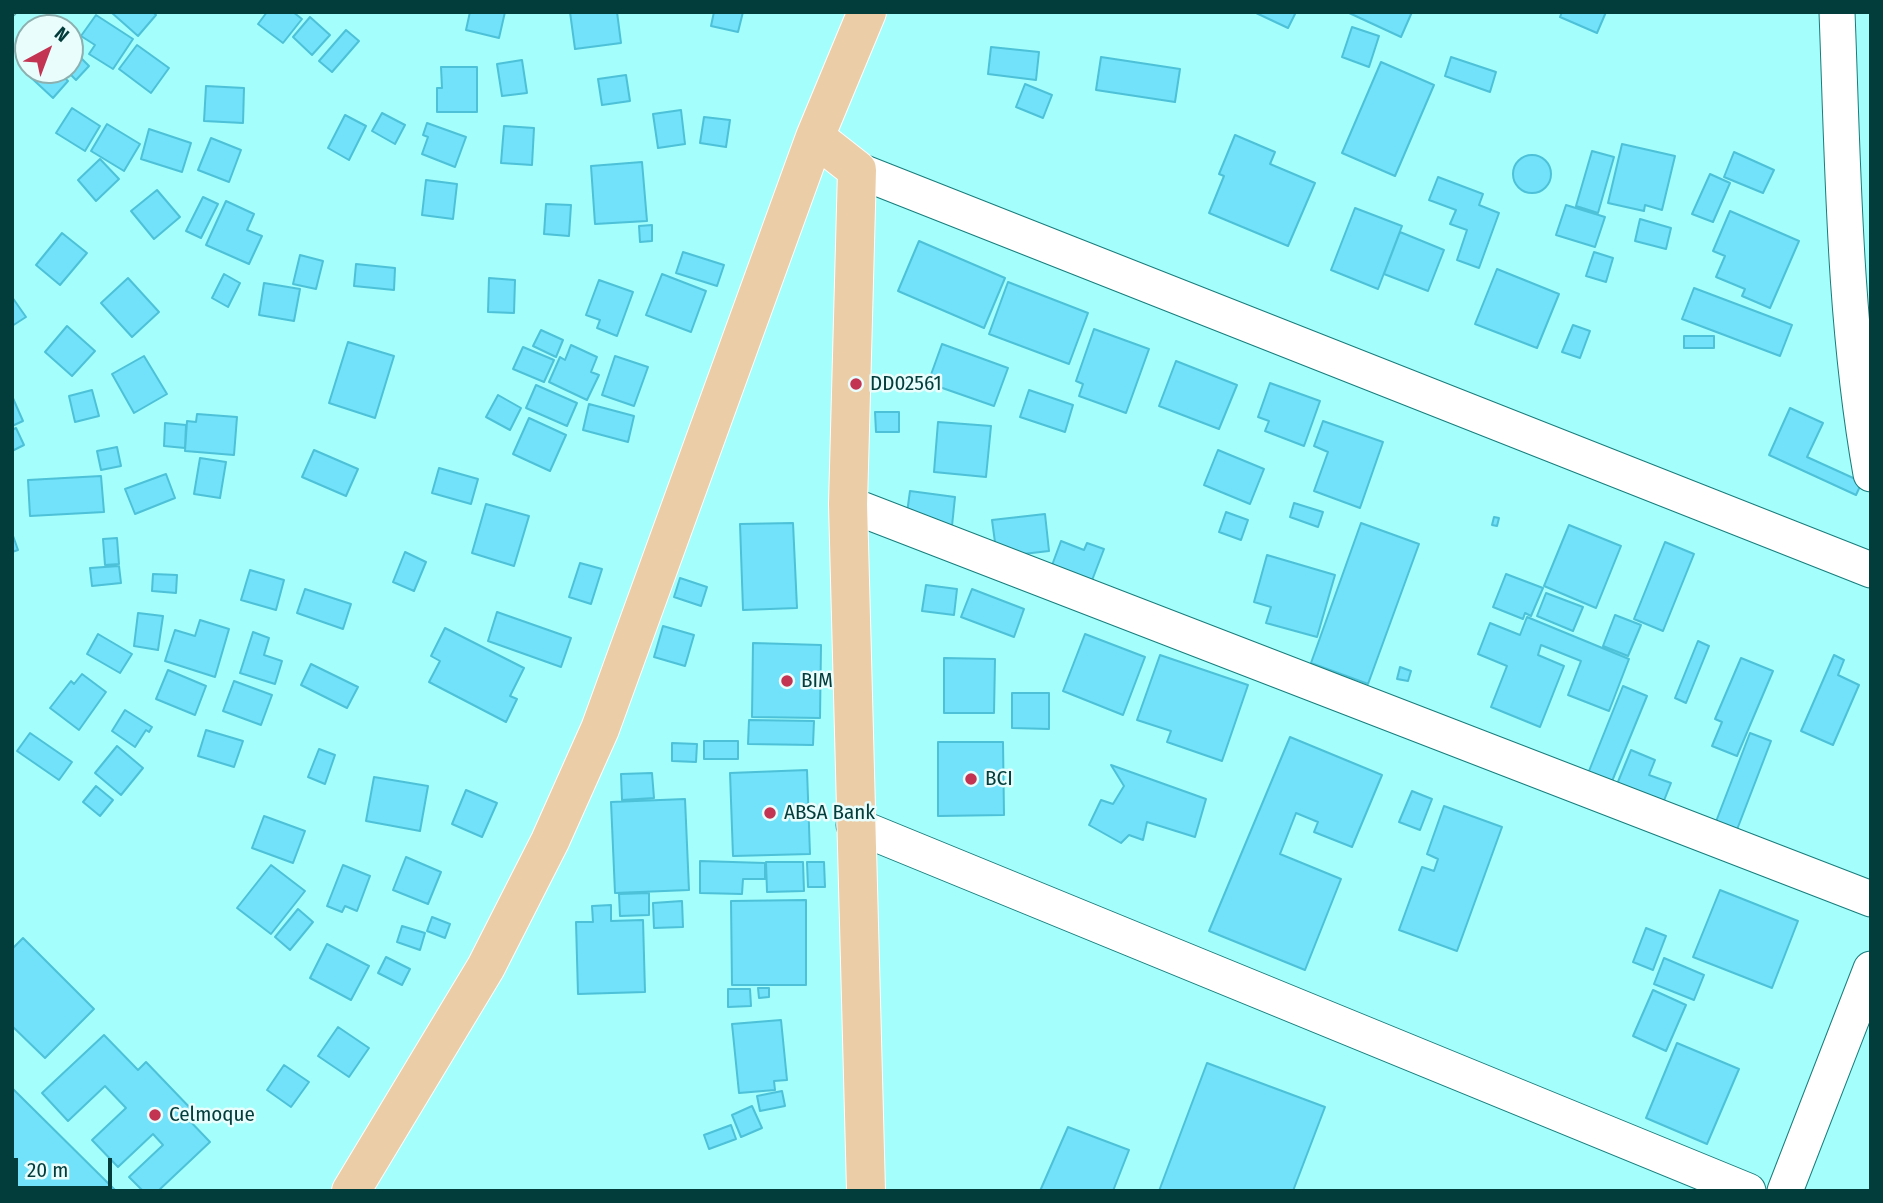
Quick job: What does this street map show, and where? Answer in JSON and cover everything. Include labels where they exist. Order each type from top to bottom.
[{"type":"main road","points":[[351,1191],[486,967],[550,841],[600,729],[815,137],[867,12]]},
{"type":"main road","points":[[815,137],[857,170],[848,504],[854,825],[866,1191]]},
{"type":"street","points":[[1837,12],[1847,246],[1862,424],[1871,474]]},
{"type":"street","points":[[857,170],[1871,570]]},
{"type":"street","points":[[848,504],[1871,899]]},
{"type":"street","points":[[854,825],[1748,1191]]},
{"type":"street","points":[[1785,1191],[1871,969]]},
{"type":"building","points":[[153,12],[156,15],[138,36],[112,13]]},
{"type":"building","points":[[267,12],[293,12],[302,19],[283,43],[258,24]]},
{"type":"building","points":[[470,12],[505,12],[499,38],[466,30]]},
{"type":"building","points":[[570,12],[617,12],[621,43],[575,49]]},
{"type":"building","points":[[714,12],[743,12],[738,32],[711,26]]},
{"type":"building","points":[[1254,12],[1296,12],[1288,28]]},
{"type":"building","points":[[1347,12],[1412,12],[1401,37]]},
{"type":"building","points":[[1562,12],[1606,12],[1597,33],[1560,17]]},
{"type":"building","points":[[96,15],[133,39],[113,69],[89,54],[95,45],[84,38],[84,32]]},
{"type":"building","points":[[310,17],[330,35],[312,55],[293,37]]},
{"type":"building","points":[[1352,27],[1379,36],[1369,67],[1342,57]]},
{"type":"building","points":[[346,30],[359,41],[332,72],[319,61]]},
{"type":"building","points":[[137,45],[169,68],[151,93],[119,69]]},
{"type":"building","points":[[991,47],[1039,52],[1036,80],[988,74]]},
{"type":"building","points":[[1101,57],[1180,69],[1175,102],[1096,90]]},
{"type":"building","points":[[1451,57],[1496,72],[1490,92],[1445,76]]},
{"type":"building","points":[[522,60],[527,93],[502,96],[497,64]]},
{"type":"building","points":[[1381,62],[1434,85],[1395,176],[1342,153]]},
{"type":"building","points":[[441,67],[477,67],[477,112],[437,112],[437,88],[442,88]]},
{"type":"building","points":[[626,75],[630,101],[602,105],[598,79]]},
{"type":"building","points":[[38,84],[65,84],[53,98]]},
{"type":"building","points":[[1025,84],[1052,95],[1043,118],[1016,107]]},
{"type":"building","points":[[206,86],[244,88],[243,123],[204,121]]},
{"type":"building","points":[[72,108],[100,126],[85,151],[56,133]]},
{"type":"building","points":[[681,110],[685,144],[658,148],[653,114]]},
{"type":"building","points":[[382,113],[405,125],[395,144],[372,131]]},
{"type":"building","points":[[345,115],[366,126],[349,160],[328,148]]},
{"type":"building","points":[[704,117],[730,120],[726,147],[700,143]]},
{"type":"building","points":[[427,123],[466,137],[455,167],[422,154],[428,137],[423,135]]},
{"type":"building","points":[[107,124],[140,144],[124,171],[91,151]]},
{"type":"building","points":[[504,126],[534,128],[532,165],[501,163]]},
{"type":"building","points":[[149,129],[191,143],[182,172],[141,159]]},
{"type":"building","points":[[1235,135],[1275,152],[1270,164],[1315,183],[1288,246],[1209,213],[1224,176],[1219,174]]},
{"type":"building","points":[[211,138],[241,150],[229,182],[198,170]]},
{"type":"building","points":[[1622,144],[1675,156],[1662,210],[1645,205],[1644,211],[1608,203]]},
{"type":"building","points":[[1592,151],[1614,157],[1598,213],[1576,206]]},
{"type":"building","points":[[1734,152],[1774,170],[1763,193],[1724,177]]},
{"type":"building","points":[[1532,155],[1546,160],[1551,174],[1546,188],[1532,193],[1518,188],[1513,174],[1518,160]]},
{"type":"building","points":[[100,159],[119,179],[96,201],[78,180]]},
{"type":"building","points":[[642,162],[647,221],[595,224],[591,166]]},
{"type":"building","points":[[1710,174],[1730,183],[1713,222],[1692,214]]},
{"type":"building","points":[[1438,177],[1483,194],[1479,205],[1499,213],[1479,268],[1457,260],[1467,230],[1450,224],[1456,210],[1429,200]]},
{"type":"building","points":[[426,180],[457,184],[453,219],[422,215]]},
{"type":"building","points":[[157,190],[180,217],[154,239],[131,211]]},
{"type":"building","points":[[203,197],[218,204],[201,238],[186,231]]},
{"type":"building","points":[[226,201],[254,214],[247,230],[262,236],[249,264],[206,245]]},
{"type":"building","points":[[546,204],[571,205],[569,236],[544,234]]},
{"type":"building","points":[[1566,205],[1605,217],[1595,247],[1556,235]]},
{"type":"building","points":[[1355,208],[1402,226],[1378,289],[1331,270]]},
{"type":"building","points":[[1730,211],[1799,241],[1770,308],[1742,296],[1745,289],[1716,277],[1725,256],[1713,251]]},
{"type":"building","points":[[1640,219],[1671,228],[1666,249],[1635,241]]},
{"type":"building","points":[[652,225],[652,241],[640,242],[639,226]]},
{"type":"building","points":[[1400,232],[1444,250],[1428,291],[1384,274]]},
{"type":"building","points":[[62,233],[87,253],[60,285],[36,265]]},
{"type":"building","points":[[919,241],[1005,278],[984,328],[898,291]]},
{"type":"building","points":[[683,252],[724,265],[717,286],[676,273]]},
{"type":"building","points":[[1594,252],[1613,258],[1606,282],[1586,276]]},
{"type":"building","points":[[300,255],[323,261],[316,289],[293,284]]},
{"type":"building","points":[[356,264],[395,268],[394,290],[354,286]]},
{"type":"building","points":[[1497,269],[1559,294],[1537,348],[1475,324]]},
{"type":"building","points":[[224,274],[240,283],[228,307],[212,298]]},
{"type":"building","points":[[662,274],[706,291],[691,332],[646,315]]},
{"type":"building","points":[[128,278],[159,312],[132,337],[101,303]]},
{"type":"building","points":[[489,278],[515,280],[514,313],[488,312]]},
{"type":"building","points":[[599,280],[633,292],[617,336],[597,328],[600,320],[586,315]]},
{"type":"building","points":[[1008,282],[1088,313],[1069,364],[989,334]]},
{"type":"building","points":[[264,283],[300,289],[294,321],[259,315]]},
{"type":"building","points":[[1694,288],[1792,325],[1780,356],[1682,319]]},
{"type":"building","points":[[12,297],[26,317],[12,326]]},
{"type":"building","points":[[1573,325],[1590,331],[1580,358],[1562,352]]},
{"type":"building","points":[[67,326],[95,351],[72,376],[45,352]]},
{"type":"building","points":[[1094,329],[1149,349],[1126,413],[1079,396],[1083,384],[1076,381]]},
{"type":"building","points":[[541,330],[563,340],[556,357],[533,346]]},
{"type":"building","points":[[1684,336],[1714,336],[1714,348],[1684,348]]},
{"type":"building","points":[[348,342],[394,356],[375,418],[329,403]]},
{"type":"building","points":[[942,344],[1008,368],[994,406],[928,383]]},
{"type":"building","points":[[571,345],[597,357],[591,372],[599,375],[587,400],[549,382],[560,357],[565,360]]},
{"type":"building","points":[[523,347],[554,360],[544,382],[513,369]]},
{"type":"building","points":[[144,356],[167,394],[134,413],[112,374]]},
{"type":"building","points":[[615,356],[648,367],[634,406],[602,395]]},
{"type":"building","points":[[1176,361],[1237,385],[1219,429],[1159,406]]},
{"type":"building","points":[[1270,383],[1320,401],[1304,446],[1265,431],[1269,421],[1258,417]]},
{"type":"building","points":[[536,385],[577,403],[567,426],[526,408]]},
{"type":"building","points":[[92,390],[99,416],[75,422],[69,396]]},
{"type":"building","points":[[1029,390],[1073,405],[1065,432],[1020,417]]},
{"type":"building","points":[[498,395],[521,408],[510,430],[486,417]]},
{"type":"building","points":[[12,396],[23,421],[12,426]]},
{"type":"building","points":[[589,404],[634,416],[628,442],[583,430]]},
{"type":"building","points":[[1790,408],[1823,423],[1807,457],[1862,482],[1856,495],[1769,455]]},
{"type":"building","points":[[875,412],[899,412],[899,432],[876,432]]},
{"type":"building","points":[[197,414],[237,417],[234,455],[185,451],[187,421],[196,422]]},
{"type":"building","points":[[529,418],[566,435],[550,471],[513,454]]},
{"type":"building","points":[[1323,421],[1383,442],[1360,508],[1314,491],[1328,452],[1314,446]]},
{"type":"building","points":[[938,422],[991,426],[986,477],[934,472]]},
{"type":"building","points":[[165,423],[186,425],[185,448],[164,446]]},
{"type":"building","points":[[16,428],[24,445],[12,451],[12,430]]},
{"type":"building","points":[[117,447],[121,466],[101,470],[97,451]]},
{"type":"building","points":[[314,450],[358,469],[346,496],[302,477]]},
{"type":"building","points":[[1218,450],[1264,469],[1250,504],[1204,485]]},
{"type":"building","points":[[200,458],[226,462],[220,498],[194,494]]},
{"type":"building","points":[[439,468],[478,479],[471,504],[432,493]]},
{"type":"building","points":[[166,474],[175,498],[135,514],[125,489]]},
{"type":"building","points":[[101,476],[104,512],[30,516],[28,480]]},
{"type":"building","points":[[910,491],[955,497],[952,526],[906,520]]},
{"type":"building","points":[[1294,503],[1323,512],[1318,527],[1290,517]]},
{"type":"building","points":[[486,504],[529,516],[514,566],[472,553]]},
{"type":"building","points":[[1226,512],[1248,520],[1241,540],[1219,532]]},
{"type":"building","points":[[1045,514],[1049,551],[997,557],[992,520]]},
{"type":"building","points":[[1494,517],[1499,518],[1497,526],[1492,525]]},
{"type":"building","points":[[793,523],[797,608],[743,610],[740,524]]},
{"type":"building","points":[[1361,523],[1419,544],[1368,684],[1311,663]]},
{"type":"building","points":[[1569,525],[1621,546],[1596,608],[1544,586]]},
{"type":"building","points":[[12,533],[18,550],[12,552]]},
{"type":"building","points":[[117,538],[119,564],[105,565],[103,539]]},
{"type":"building","points":[[1061,541],[1084,550],[1087,543],[1104,549],[1091,583],[1051,568]]},
{"type":"building","points":[[1665,542],[1694,554],[1663,631],[1634,619]]},
{"type":"building","points":[[405,552],[426,562],[414,591],[393,582]]},
{"type":"building","points":[[1267,555],[1335,575],[1317,637],[1266,623],[1271,607],[1254,602]]},
{"type":"building","points":[[580,563],[602,569],[591,604],[569,597]]},
{"type":"building","points":[[119,566],[121,583],[92,586],[90,568]]},
{"type":"building","points":[[250,570],[284,580],[276,610],[241,600]]},
{"type":"building","points":[[153,574],[177,575],[176,593],[152,591]]},
{"type":"building","points":[[1506,574],[1543,588],[1531,616],[1525,613],[1523,619],[1493,607]]},
{"type":"building","points":[[680,578],[707,587],[701,606],[674,597]]},
{"type":"building","points":[[926,585],[957,589],[954,615],[922,611]]},
{"type":"building","points":[[305,589],[351,604],[343,629],[297,613]]},
{"type":"building","points":[[972,589],[1024,609],[1014,637],[961,617]]},
{"type":"building","points":[[1546,593],[1583,607],[1573,631],[1537,616]]},
{"type":"building","points":[[497,612],[571,638],[561,667],[488,641]]},
{"type":"building","points":[[138,613],[163,616],[158,650],[134,646]]},
{"type":"building","points":[[1615,615],[1641,625],[1628,656],[1603,646]]},
{"type":"building","points":[[1527,617],[1629,659],[1609,711],[1568,695],[1581,661],[1541,645],[1538,655],[1564,666],[1540,727],[1491,707],[1507,666],[1478,654],[1490,623],[1520,635]]},
{"type":"building","points":[[200,620],[229,629],[215,677],[165,661],[175,630],[195,636]]},
{"type":"building","points":[[663,626],[694,635],[685,666],[654,657]]},
{"type":"building","points":[[445,628],[524,668],[510,696],[517,699],[506,722],[429,682],[440,661],[431,656]]},
{"type":"building","points":[[253,632],[269,638],[264,655],[282,661],[275,684],[240,673]]},
{"type":"building","points":[[98,634],[132,654],[120,673],[87,654]]},
{"type":"building","points":[[1085,634],[1145,657],[1123,715],[1063,691]]},
{"type":"building","points":[[1698,641],[1709,646],[1686,703],[1675,698]]},
{"type":"building","name":"BIM","points":[[753,643],[821,645],[820,718],[752,717]]},
{"type":"building","points":[[1160,655],[1248,685],[1222,761],[1167,742],[1171,731],[1137,720]]},
{"type":"building","points":[[1834,655],[1844,660],[1838,675],[1859,685],[1833,745],[1801,731]]},
{"type":"building","points":[[944,658],[995,659],[994,713],[944,713]]},
{"type":"building","points":[[1741,658],[1773,671],[1737,756],[1712,746],[1722,722],[1715,719]]},
{"type":"building","points":[[311,664],[358,687],[347,708],[301,685]]},
{"type":"building","points":[[1400,667],[1411,671],[1408,681],[1397,679]]},
{"type":"building","points":[[168,670],[206,686],[195,715],[156,699]]},
{"type":"building","points":[[82,674],[106,692],[79,730],[50,708],[71,681],[74,684]]},
{"type":"building","points":[[234,681],[272,695],[261,725],[223,711]]},
{"type":"building","points":[[1623,686],[1647,696],[1608,791],[1585,781]]},
{"type":"building","points":[[1012,693],[1049,693],[1049,729],[1012,728]]},
{"type":"building","points":[[125,710],[152,727],[149,732],[146,730],[135,747],[112,731]]},
{"type":"building","points":[[749,720],[814,721],[813,745],[748,744]]},
{"type":"building","points":[[206,730],[243,741],[234,767],[198,756]]},
{"type":"building","points":[[30,733],[72,762],[59,780],[17,751]]},
{"type":"building","points":[[1750,733],[1771,741],[1733,840],[1712,832]]},
{"type":"building","points":[[1290,737],[1382,775],[1352,847],[1314,832],[1318,822],[1296,813],[1280,854],[1341,879],[1305,970],[1209,931]]},
{"type":"building","points":[[704,741],[738,741],[738,759],[704,759]]},
{"type":"building","name":"BCI","points":[[938,742],[1003,742],[1004,815],[938,816]]},
{"type":"building","points":[[672,743],[697,744],[696,762],[672,761]]},
{"type":"building","points":[[117,746],[143,768],[121,795],[95,773]]},
{"type":"building","points":[[319,749],[335,755],[325,784],[308,777]]},
{"type":"building","points":[[1631,750],[1655,760],[1649,775],[1671,783],[1659,813],[1613,794]]},
{"type":"building","points":[[1111,765],[1206,799],[1195,837],[1147,822],[1143,840],[1129,835],[1121,843],[1089,825],[1101,800],[1113,804],[1124,786]]},
{"type":"building","name":"ABSA Bank","points":[[807,770],[810,854],[733,856],[730,773]]},
{"type":"building","points":[[652,773],[654,798],[622,800],[621,774]]},
{"type":"building","points":[[374,777],[428,786],[420,831],[366,821]]},
{"type":"building","points":[[96,786],[113,800],[100,816],[83,802]]},
{"type":"building","points":[[466,790],[497,803],[482,837],[452,824]]},
{"type":"building","points":[[1412,791],[1432,799],[1420,830],[1399,822]]},
{"type":"building","points":[[685,799],[689,890],[615,893],[611,802]]},
{"type":"building","points":[[1444,806],[1502,827],[1457,951],[1399,930],[1422,867],[1434,871],[1438,859],[1427,854]]},
{"type":"building","points":[[264,816],[305,831],[293,863],[252,848]]},
{"type":"building","points":[[406,857],[441,872],[428,904],[393,890]]},
{"type":"building","points":[[700,861],[765,863],[765,879],[743,879],[742,894],[700,893]]},
{"type":"building","points":[[766,862],[803,862],[804,891],[767,892]]},
{"type":"building","points":[[807,862],[824,862],[825,887],[808,887]]},
{"type":"building","points":[[271,865],[305,891],[271,934],[237,908]]},
{"type":"building","points":[[343,865],[370,876],[357,911],[345,906],[342,912],[327,906]]},
{"type":"building","points":[[1720,890],[1798,921],[1772,988],[1693,957]]},
{"type":"building","points":[[649,893],[649,915],[620,916],[619,894]]},
{"type":"building","points":[[806,900],[806,985],[732,985],[731,901]]},
{"type":"building","points":[[682,901],[683,927],[654,928],[653,903]]},
{"type":"building","points":[[611,905],[611,921],[643,920],[645,992],[578,994],[576,922],[593,922],[592,906]]},
{"type":"building","points":[[298,909],[313,922],[290,950],[275,937]]},
{"type":"building","points":[[432,917],[450,924],[445,938],[427,931]]},
{"type":"building","points":[[402,926],[425,933],[420,950],[397,942]]},
{"type":"building","points":[[1646,928],[1666,936],[1653,970],[1633,962]]},
{"type":"building","points":[[23,938],[94,1009],[45,1058],[12,1026],[12,949]]},
{"type":"building","points":[[327,944],[369,966],[351,1000],[310,978]]},
{"type":"building","points":[[386,957],[410,969],[402,985],[378,973]]},
{"type":"building","points":[[1664,958],[1704,975],[1694,1000],[1654,984]]},
{"type":"building","points":[[758,988],[769,988],[769,997],[759,998]]},
{"type":"building","points":[[728,989],[750,989],[751,1006],[728,1007]]},
{"type":"building","points":[[1653,990],[1686,1005],[1666,1051],[1633,1036]]},
{"type":"building","points":[[781,1020],[787,1080],[774,1081],[775,1090],[739,1093],[732,1024]]},
{"type":"building","points":[[338,1027],[369,1048],[349,1077],[318,1056]]},
{"type":"building","name":"Celmoque","points":[[104,1035],[138,1070],[146,1062],[194,1112],[187,1118],[210,1142],[158,1191],[143,1191],[129,1177],[163,1145],[153,1134],[118,1167],[92,1140],[126,1108],[105,1086],[68,1121],[42,1093]]},
{"type":"building","points":[[1677,1043],[1739,1069],[1707,1144],[1646,1118]]},
{"type":"building","points":[[1207,1063],[1325,1107],[1293,1191],[1159,1191]]},
{"type":"building","points":[[284,1065],[309,1082],[291,1107],[267,1090]]},
{"type":"building","points":[[12,1088],[116,1191],[12,1191]]},
{"type":"building","points":[[782,1091],[785,1106],[760,1111],[757,1096]]},
{"type":"building","points":[[752,1106],[762,1128],[741,1137],[732,1115]]},
{"type":"building","points":[[731,1125],[736,1139],[709,1149],[704,1135]]},
{"type":"building","points":[[1068,1127],[1129,1150],[1113,1191],[1040,1191]]},
{"type":"place","name":"DD02561","points":[[856,384]]},
{"type":"place","name":"BIM","points":[[787,681]]},
{"type":"place","name":"BCI","points":[[971,779]]},
{"type":"place","name":"ABSA Bank","points":[[770,813]]},
{"type":"place","name":"Celmoque","points":[[155,1115]]}]
